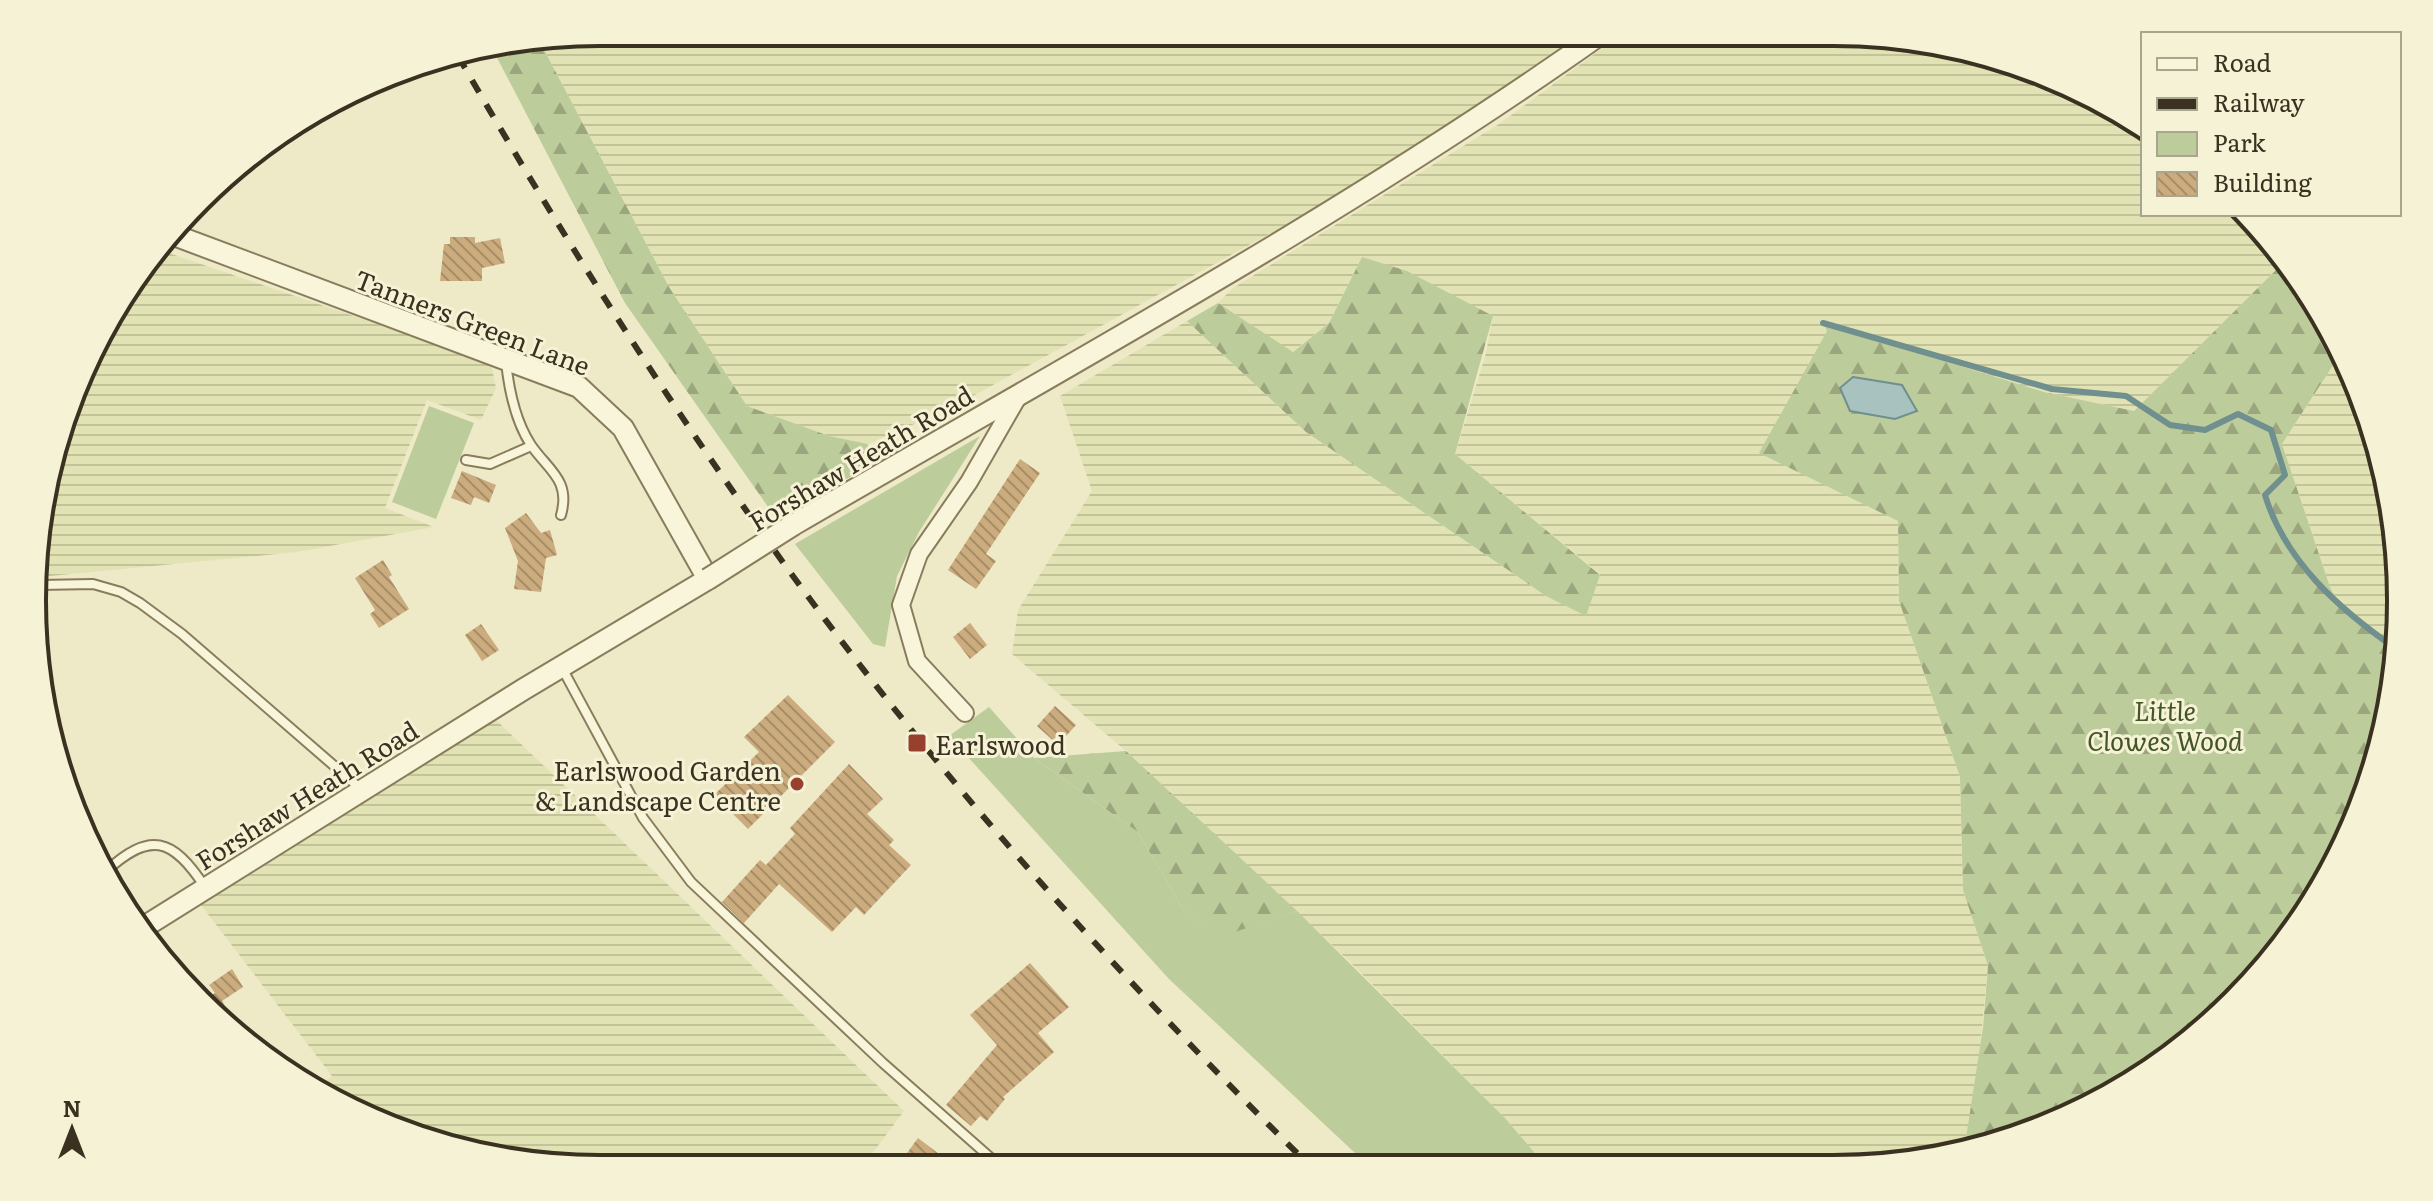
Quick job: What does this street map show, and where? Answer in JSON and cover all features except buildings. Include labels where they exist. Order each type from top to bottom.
[{"type":"street","name":"Forshaw Heath Road","points":[[150,923],[793,525],[1364,193],[1583,46]]},
{"type":"street","name":"Tanners Green Lane","points":[[182,238],[506,357],[579,387],[609,411],[635,448],[708,579]]},
{"type":"street","points":[[965,713],[917,661],[901,605],[919,554],[969,482],[1020,393]]},
{"type":"lane","points":[[506,357],[510,397],[531,446],[561,481],[564,502],[561,515]]},
{"type":"lane","points":[[466,460],[490,464],[531,446]]},
{"type":"lane","points":[[46,585],[93,584],[121,592],[140,603],[182,634],[362,790]]},
{"type":"lane","points":[[561,667],[643,818],[691,882],[883,1063],[987,1155]]},
{"type":"lane","points":[[113,865],[126,853],[153,844],[177,850],[205,887]]},
{"type":"green space","points":[[600,46],[1564,46],[1504,93],[1295,220],[949,409],[868,444],[829,436],[747,406],[669,287],[544,49]]},
{"type":"green space","points":[[1605,46],[1869,47],[1941,57],[2011,75],[2045,88],[2141,139],[2141,216],[2232,216],[2277,269],[2134,411],[2044,392],[1824,324],[1898,521],[1899,601],[1960,777],[1963,890],[1988,966],[1978,1069],[1966,1138],[1869,1154],[1536,1155],[1505,1118],[1349,961],[1126,751],[1012,654],[1018,610],[1092,491],[1060,396],[1187,321],[1306,432],[1546,596],[1586,615],[1600,574],[1455,454],[1486,353],[1493,316],[1362,257],[1329,323],[1292,352],[1218,303],[1233,288],[1499,124]]},
{"type":"green space","points":[[544,49],[669,287],[747,406],[829,436],[868,444],[869,464],[853,476],[771,511],[625,303],[496,56]]},
{"type":"green space","points":[[169,253],[491,363],[496,388],[481,420],[427,400],[385,508],[434,527],[297,552],[47,576],[57,492],[75,422],[120,323]]},
{"type":"green space","points":[[1362,257],[1407,271],[1493,316],[1455,454],[1600,575],[1586,616],[1546,596],[1306,432],[1187,321],[1218,303],[1293,352],[1329,323]]},
{"type":"green space","name":"Little Clowes Wood","points":[[2277,269],[2313,323],[2334,364],[2282,444],[2330,587],[2342,610],[2385,642],[2368,744],[2345,813],[2313,878],[2272,938],[2225,993],[2170,1040],[2110,1081],[2045,1113],[1966,1138],[1983,1027],[1988,966],[1963,890],[1960,777],[1899,601],[1898,521],[1759,453],[1827,331],[1823,323],[2044,392],[2134,411]]},
{"type":"green space","points":[[2334,364],[2358,422],[2376,492],[2386,564],[2386,641],[2342,610],[2330,587],[2282,444]]},
{"type":"green space","points":[[429,406],[474,423],[436,519],[392,502]]},
{"type":"green space","points":[[980,436],[919,532],[897,576],[885,647],[873,644],[795,544]]},
{"type":"green space","points":[[989,707],[1034,758],[1138,832],[1181,906],[1217,937],[1297,911],[1505,1118],[1536,1155],[1357,1155],[1169,979],[949,736]]},
{"type":"green space","points":[[494,718],[904,1111],[871,1155],[564,1154],[492,1144],[422,1126],[324,1082],[332,1076],[201,905]]},
{"type":"green space","points":[[1126,751],[1297,911],[1217,938],[1181,906],[1138,832],[1034,758]]},
{"type":"water","points":[[1853,377],[1902,385],[1917,411],[1895,419],[1850,411],[1840,388]]},
{"type":"waterway","points":[[1823,323],[2052,389],[2126,396],[2170,425],[2205,430],[2238,414],[2271,430],[2285,475],[2265,495],[2274,519],[2316,582],[2386,641]]},
{"type":"railway","points":[[463,64],[576,253],[659,382],[745,509],[849,651],[910,729],[1038,880],[1172,1025],[1299,1155]]},
{"type":"place","name":"Earlswood","points":[[917,743]]},
{"type":"place","name":"Earlswood Garden & Landscape Centre","points":[[797,784]]}]
